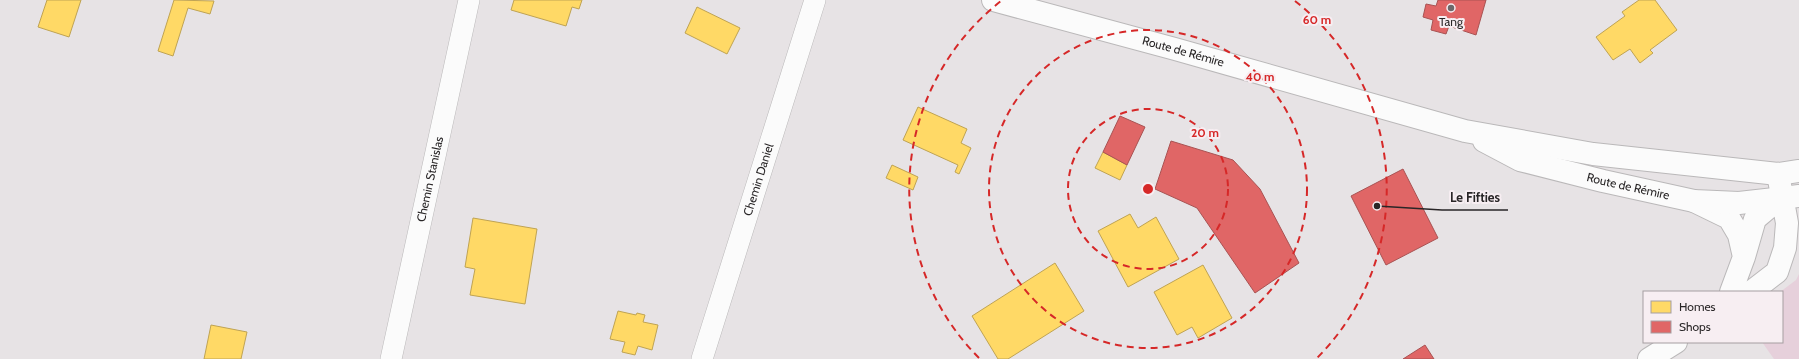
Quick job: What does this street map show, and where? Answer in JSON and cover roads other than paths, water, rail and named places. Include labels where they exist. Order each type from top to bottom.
[{"type":"main road","name":"Route de Rémire","points":[[993,0],[1175,49],[1465,131],[1593,154],[1788,172]]},
{"type":"main road","name":"Route de Rémire","points":[[1465,131],[1520,160],[1602,181],[1694,201],[1739,203],[1791,196]]},
{"type":"main road","points":[[1752,291],[1777,272],[1785,248],[1791,196],[1788,172]]},
{"type":"main road","points":[[1731,291],[1744,257],[1755,218],[1791,196]]},
{"type":"main road","points":[[1694,201],[1729,218],[1739,235],[1744,257]]},
{"type":"main road","points":[[1649,359],[1674,343]]},
{"type":"street","name":"Chemin Stanislas","points":[[391,359],[469,0]]},
{"type":"street","name":"Chemin Daniel","points":[[702,359],[814,0]]},
{"type":"place","name":"Tang","points":[[1451,8]]},
{"type":"place","name":"Le Fifties","points":[[1377,206]]}]
